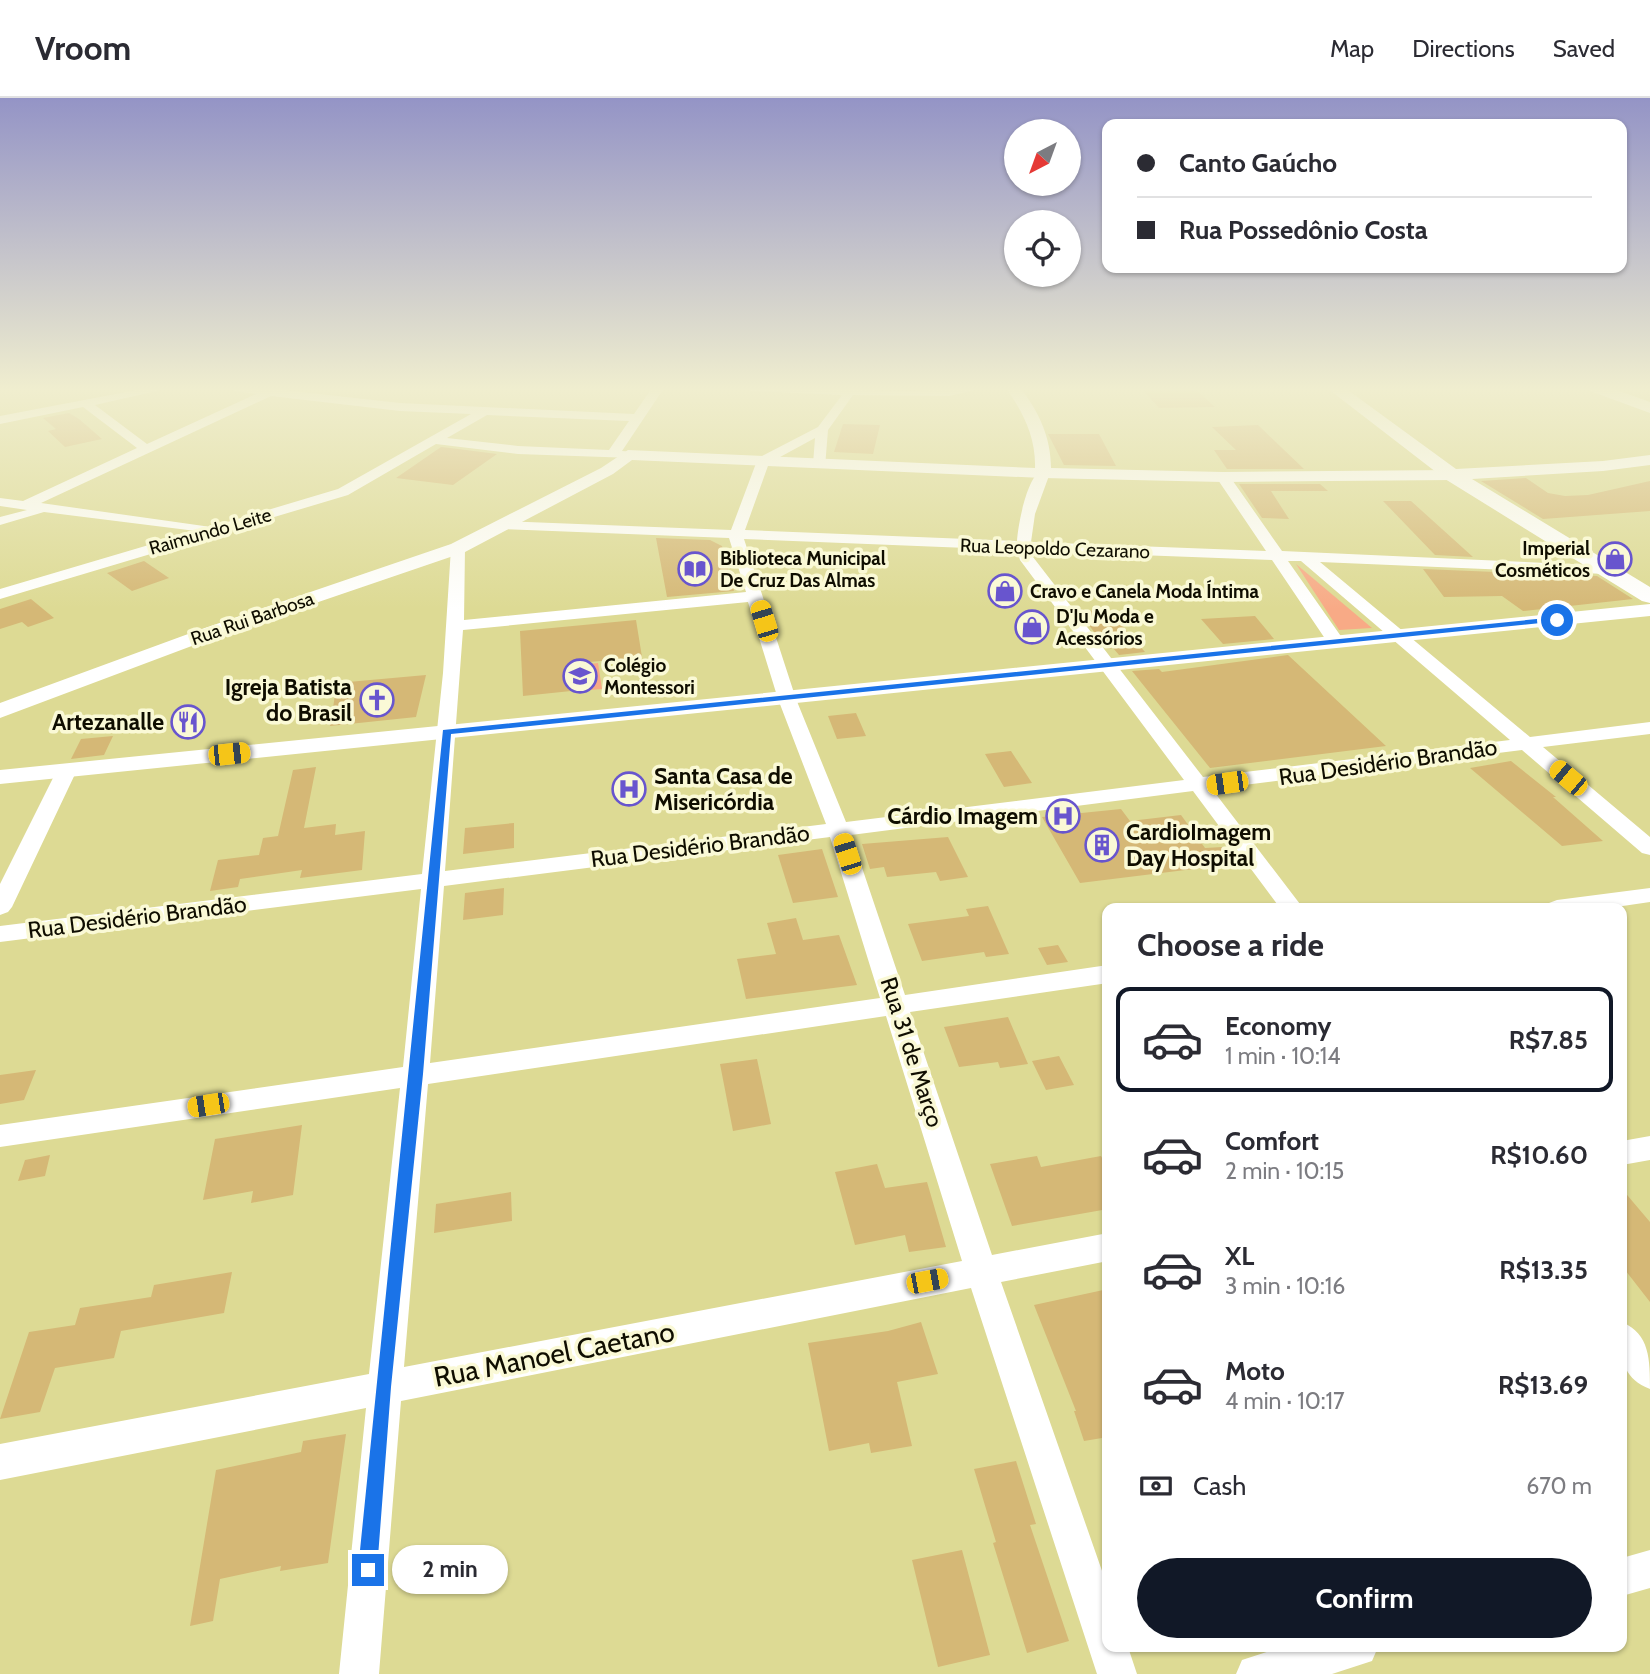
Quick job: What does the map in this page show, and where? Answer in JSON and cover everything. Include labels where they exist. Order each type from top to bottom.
[{"type":"main road","points":[[1435,462],[1650,596]]},
{"type":"main road","points":[[1452,474],[1635,462]]},
{"type":"street","points":[[25,505],[116,462]]},
{"type":"street","name":"Raimundo Leite","points":[[0,593],[343,492],[397,462]]},
{"type":"street","name":"Rua Rui Barbosa","points":[[0,711],[206,634],[458,548],[607,471],[615,462]]},
{"type":"street","points":[[736,536],[763,462]]},
{"type":"street","points":[[773,462],[1043,473],[1223,477],[1452,474]]},
{"type":"street","points":[[1044,462],[1023,547],[1031,566],[1288,903]]},
{"type":"street","points":[[1223,477],[1336,642]]},
{"type":"street","points":[[0,502],[215,529]]},
{"type":"street","points":[[1,519],[51,508]]},
{"type":"street","name":"Rua Leopoldo Cezarano","points":[[504,525],[1606,569]]},
{"type":"street","name":"Rua 31 de Março","points":[[736,536],[787,698],[838,828],[981,1270],[1102,1628]]},
{"type":"street","points":[[359,1674],[383,1387],[416,1074],[457,626],[458,548]]},
{"type":"street","points":[[1305,557],[1650,848]]},
{"type":"street","points":[[457,626],[756,596]]},
{"type":"street","points":[[0,777],[1650,610]]},
{"type":"street","name":"Rua Desidério Brandão","points":[[0,934],[838,828],[1199,787],[1650,728]]},
{"type":"street","points":[[0,907],[67,770]]},
{"type":"street","points":[[1593,903],[1650,895]]},
{"type":"street","points":[[0,1136],[1102,975]]},
{"type":"street","points":[[1627,1152],[1650,1148]]},
{"type":"street","name":"Rua Manoel Caetano","points":[[0,1462],[1102,1248]]},
{"type":"street","points":[[1627,1343],[1650,1373]]},
{"type":"street","points":[[1627,1576],[1650,1569]]},
{"type":"street","name":"Rua 31 de Março","points":[[1110,1652],[1117,1674]]},
{"type":"street","points":[[1256,1674],[1340,1652]]},
{"type":"shaded area","points":[[1296,564],[1372,628],[1339,630]]},
{"type":"shaded area","points":[[598,663],[602,689],[576,691],[573,666]]},
{"type":"building","points":[[420,462],[486,462],[453,485],[396,478]]},
{"type":"building","points":[[1062,462],[1114,462],[1116,466],[1064,465]]},
{"type":"building","points":[[1222,462],[1296,462],[1304,469],[1227,469]]},
{"type":"building","points":[[1526,478],[1548,493],[1565,496],[1588,495],[1650,481],[1650,511],[1543,519],[1481,481]]},
{"type":"building","points":[[1239,484],[1320,484],[1328,491],[1271,491],[1289,519],[1262,518]]},
{"type":"building","points":[[1383,501],[1411,501],[1473,557],[1435,555]]},
{"type":"building","name":"Biblioteca Municipal De Cruz Das Almas","points":[[656,538],[710,540],[722,546],[734,591],[667,597]]},
{"type":"building","points":[[144,561],[169,578],[132,591],[107,573]]},
{"type":"building","points":[[1423,569],[1597,576],[1633,599],[1523,611],[1502,596],[1444,597]]},
{"type":"building","points":[[31,599],[54,618],[28,627],[22,622],[0,629],[0,609]]},
{"type":"building","points":[[1108,609],[1145,652],[1119,655],[1113,648],[1107,649],[1079,612]]},
{"type":"building","points":[[1255,616],[1274,639],[1223,644],[1201,619]]},
{"type":"building","points":[[636,620],[642,657],[569,664],[571,691],[523,696],[520,631]]},
{"type":"building","points":[[1288,655],[1386,746],[1210,768],[1132,671],[1159,669],[1162,672]]},
{"type":"building","name":"Igreja Batista do Brasil","points":[[426,675],[416,717],[330,726],[337,683]]},
{"type":"building","points":[[856,713],[866,736],[837,739],[828,716]]},
{"type":"building","points":[[113,736],[104,755],[71,759],[81,739]]},
{"type":"building","points":[[1011,751],[1032,783],[1004,787],[985,754]]},
{"type":"building","points":[[1511,761],[1556,797],[1553,797],[1603,841],[1562,846],[1470,768]]},
{"type":"building","points":[[316,767],[304,828],[336,824],[335,835],[365,831],[362,870],[300,878],[302,870],[240,879],[238,887],[210,891],[218,860],[259,855],[263,838],[278,836],[293,770]]},
{"type":"building","name":"CardioImagem Day Hospital","points":[[1121,809],[1130,821],[1181,815],[1205,848],[1222,847],[1234,864],[1080,883],[1042,817]]},
{"type":"building","points":[[514,823],[514,848],[463,854],[465,828]]},
{"type":"building","points":[[948,837],[968,877],[940,881],[936,872],[887,877],[884,867],[870,869],[862,844]]},
{"type":"building","points":[[822,849],[838,897],[793,903],[778,855]]},
{"type":"building","points":[[504,888],[503,915],[463,920],[465,893]]},
{"type":"building","points":[[988,906],[1009,954],[986,957],[984,952],[922,961],[908,924],[969,916],[966,909]]},
{"type":"building","points":[[796,918],[803,940],[839,935],[857,985],[746,999],[737,959],[776,954],[767,923]]},
{"type":"building","points":[[1058,945],[1068,962],[1047,965],[1038,948]]},
{"type":"building","points":[[1008,1017],[1028,1064],[1000,1068],[998,1062],[959,1067],[944,1027]]},
{"type":"building","points":[[1059,1056],[1074,1085],[1046,1090],[1032,1061]]},
{"type":"building","points":[[757,1059],[771,1124],[733,1131],[720,1064]]},
{"type":"building","points":[[36,1070],[24,1100],[0,1104],[0,1075]]},
{"type":"building","points":[[302,1125],[293,1195],[251,1203],[253,1191],[203,1200],[215,1139]]},
{"type":"building","points":[[50,1155],[45,1176],[18,1181],[25,1160]]},
{"type":"building","points":[[1037,1156],[1041,1167],[1101,1156],[1102,1210],[1012,1226],[990,1164]]},
{"type":"building","points":[[877,1164],[885,1188],[927,1182],[946,1247],[909,1252],[905,1235],[855,1245],[835,1172]]},
{"type":"building","points":[[511,1192],[512,1221],[434,1233],[436,1204]]},
{"type":"building","points":[[1627,1195],[1650,1222],[1650,1302],[1627,1272]]},
{"type":"building","points":[[232,1272],[224,1313],[121,1331],[114,1358],[55,1368],[40,1412],[0,1419],[29,1332],[75,1325],[80,1308],[151,1297],[154,1285]]},
{"type":"building","points":[[1102,1290],[1102,1438],[1084,1441],[1076,1411],[1034,1305]]},
{"type":"building","points":[[921,1322],[938,1374],[897,1382],[912,1446],[871,1453],[869,1443],[829,1451],[808,1343],[888,1331]]},
{"type":"building","points":[[346,1434],[328,1563],[280,1571],[281,1566],[220,1579],[213,1621],[190,1626],[216,1470],[301,1452],[303,1441]]},
{"type":"building","points":[[1016,1461],[1036,1524],[1030,1525],[1069,1641],[1027,1653],[993,1543],[996,1542],[974,1469]]},
{"type":"building","points":[[962,1550],[990,1655],[938,1667],[912,1560]]},
{"type":"place","name":"Imperial Cosméticos","points":[[1615,559]]},
{"type":"place","name":"Biblioteca Municipal De Cruz Das Almas","points":[[695,569]]},
{"type":"place","name":"Cravo e Canela Moda Íntima","points":[[1005,591]]},
{"type":"place","name":"D'Ju Moda e Acessórios","points":[[1032,627]]},
{"type":"place","name":"Colégio Montessori","points":[[580,676]]},
{"type":"place","name":"Igreja Batista do Brasil","points":[[377,700]]},
{"type":"place","name":"Artezanalle","points":[[188,722]]},
{"type":"place","name":"Santa Casa de Misericórdia","points":[[629,789]]},
{"type":"place","name":"Cárdio Imagem","points":[[1063,816]]},
{"type":"place","name":"CardioImagem Day Hospital","points":[[1102,845]]},
{"type":"route","points":[[368,1570],[446,732],[1557,620]]}]
